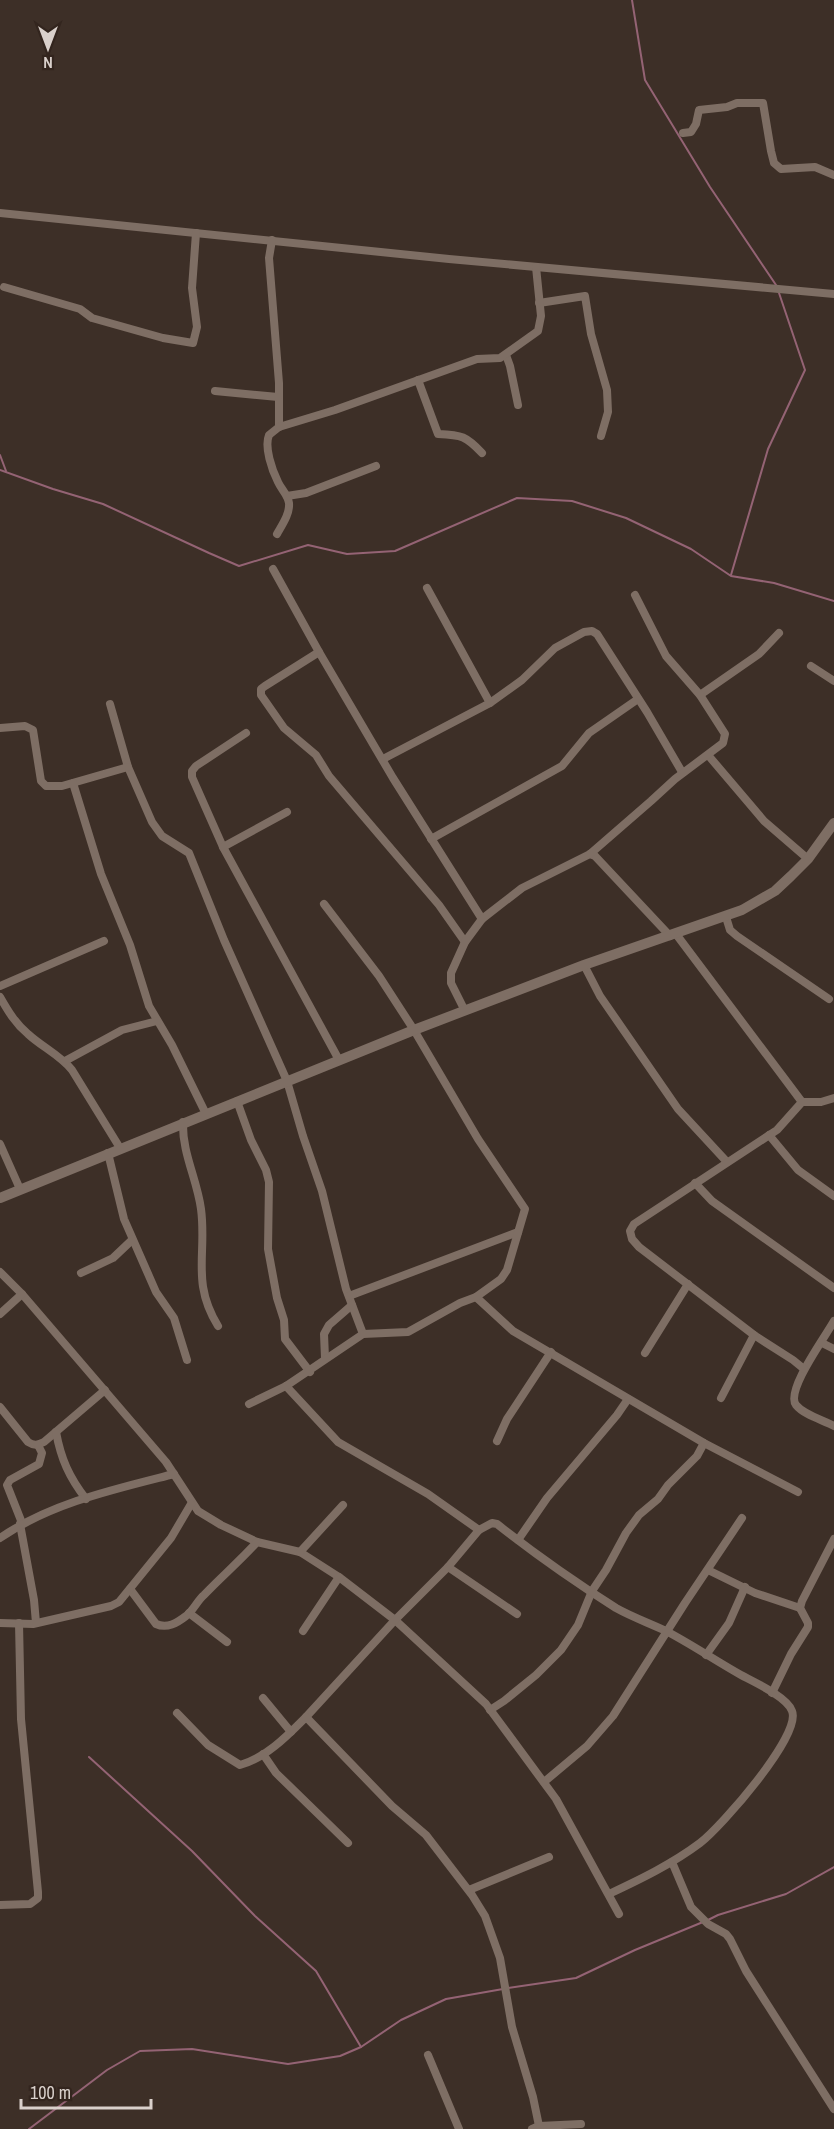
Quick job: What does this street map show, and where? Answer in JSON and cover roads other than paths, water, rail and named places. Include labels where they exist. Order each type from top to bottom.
[{"type":"main road","points":[[0,1198],[414,1030],[584,965],[726,917],[775,891],[808,860],[834,822]]},
{"type":"street","points":[[683,134],[691,132],[696,124],[699,110],[727,107],[737,103],[763,103],[771,151],[777,167],[781,170],[815,167],[834,175]]},
{"type":"street","points":[[0,213],[536,267],[834,294]]},
{"type":"street","points":[[4,287],[80,309],[92,318],[163,338],[194,343],[197,327],[192,288],[196,233]]},
{"type":"street","points":[[272,240],[269,258],[279,383],[279,427]]},
{"type":"street","points":[[277,534],[288,513],[289,504],[274,474],[267,445],[269,435],[279,427],[335,410],[477,359],[500,358],[506,355],[538,331],[541,316],[536,267]]},
{"type":"street","points":[[539,303],[585,296],[591,334],[607,390],[608,412],[601,436]]},
{"type":"street","points":[[506,355],[518,405]]},
{"type":"street","points":[[418,380],[438,434],[469,439],[482,453]]},
{"type":"street","points":[[215,391],[278,397]]},
{"type":"street","points":[[287,496],[306,493],[376,466]]},
{"type":"street","points":[[273,569],[319,652],[482,920]]},
{"type":"street","points":[[427,588],[490,703]]},
{"type":"street","points":[[465,1011],[451,982],[451,973],[465,942],[482,920],[522,888],[590,854],[682,772],[723,743],[725,734],[700,695],[666,656],[635,595]]},
{"type":"street","points":[[383,759],[490,703],[522,680],[555,648],[584,632],[592,631],[597,634],[682,772]]},
{"type":"street","points":[[700,695],[759,654],[779,633]]},
{"type":"street","points":[[319,652],[264,686],[261,689],[261,695],[284,728],[316,755],[329,776],[439,905],[465,942]]},
{"type":"street","points":[[811,666],[834,681]]},
{"type":"street","points":[[431,839],[562,766],[589,732],[638,699]]},
{"type":"street","points":[[110,704],[128,767],[157,830],[162,836],[189,853],[224,940],[287,1081],[322,1191],[342,1276],[363,1334]]},
{"type":"street","points":[[0,728],[25,726],[33,730],[42,784],[50,787],[73,783],[128,767]]},
{"type":"street","points":[[246,733],[196,766],[192,771],[192,777],[223,847],[339,1060]]},
{"type":"street","points":[[708,755],[756,813],[808,860]]},
{"type":"street","points":[[73,783],[101,874],[132,952],[148,1005],[206,1114]]},
{"type":"street","points":[[223,847],[287,812]]},
{"type":"street","points":[[590,854],[595,856],[673,935],[802,1102]]},
{"type":"street","points":[[249,1404],[310,1372],[325,1358],[363,1334],[408,1332],[460,1303],[476,1297],[501,1279],[507,1270],[525,1209],[478,1139],[414,1030],[379,976],[324,904]]},
{"type":"street","points":[[726,917],[730,930],[737,936],[829,999]]},
{"type":"street","points":[[0,986],[104,941]]},
{"type":"street","points":[[584,965],[600,996],[678,1109],[727,1162]]},
{"type":"street","points":[[0,997],[19,1026],[65,1061],[120,1148]]},
{"type":"street","points":[[65,1061],[122,1030],[157,1022]]},
{"type":"street","points":[[237,1101],[251,1140],[266,1170],[268,1249],[277,1298],[284,1320],[285,1339],[310,1372]]},
{"type":"street","points":[[804,1369],[754,1335],[639,1247],[632,1239],[630,1231],[634,1224],[769,1135],[786,1121],[802,1102],[832,1101]]},
{"type":"street","points":[[183,1122],[183,1139],[201,1209],[200,1275],[208,1310],[218,1326]]},
{"type":"street","points":[[769,1135],[798,1170],[834,1196]]},
{"type":"street","points":[[0,1144],[20,1189]]},
{"type":"street","points":[[108,1153],[119,1204],[132,1240],[156,1292],[174,1318],[187,1360]]},
{"type":"street","points":[[695,1183],[712,1201],[834,1288]]},
{"type":"street","points":[[325,1358],[324,1334],[350,1300],[518,1232]]},
{"type":"street","points":[[81,1273],[113,1258],[132,1240]]},
{"type":"street","points":[[0,1272],[22,1294],[166,1462],[191,1504],[198,1511],[257,1542],[300,1552],[339,1577],[395,1620],[490,1710],[562,1808],[619,1914]]},
{"type":"street","points":[[645,1353],[688,1284]]},
{"type":"street","points":[[0,1314],[22,1294]]},
{"type":"street","points":[[476,1297],[506,1326],[704,1443],[798,1492]]},
{"type":"street","points":[[834,1321],[804,1369],[794,1397],[795,1404],[803,1411],[834,1426]]},
{"type":"street","points":[[721,1398],[754,1335]]},
{"type":"street","points":[[822,1343],[834,1349]]},
{"type":"street","points":[[497,1441],[507,1419],[551,1352]]},
{"type":"street","points":[[286,1386],[338,1442],[428,1494],[479,1530]]},
{"type":"street","points":[[0,1407],[28,1442],[33,1445],[41,1444],[105,1390]]},
{"type":"street","points":[[518,1540],[547,1498],[617,1415],[627,1399]]},
{"type":"street","points":[[56,1432],[60,1455],[72,1481],[86,1499]]},
{"type":"street","points":[[490,1710],[536,1675],[561,1650],[578,1625],[592,1591],[626,1533],[639,1515],[658,1499],[668,1485],[697,1456],[704,1443]]},
{"type":"street","points":[[41,1444],[60,1455]]},
{"type":"street","points":[[36,1623],[21,1524],[7,1485],[10,1480],[39,1464],[42,1453],[41,1444]]},
{"type":"street","points":[[0,1538],[21,1524],[86,1499],[174,1474]]},
{"type":"street","points":[[0,1623],[36,1623],[111,1606],[119,1602],[171,1538],[191,1504]]},
{"type":"street","points":[[300,1552],[343,1505]]},
{"type":"street","points":[[544,1782],[587,1746],[614,1716],[742,1518]]},
{"type":"street","points":[[177,1713],[208,1745],[240,1765],[262,1754],[291,1732],[306,1717],[395,1620],[448,1567],[479,1530],[485,1525],[497,1524],[627,1614],[667,1632],[772,1693],[791,1708],[794,1714],[791,1728],[769,1765],[717,1828],[672,1863],[609,1894]]},
{"type":"street","points":[[800,1608],[834,1539]]},
{"type":"street","points":[[130,1588],[156,1624],[162,1627],[169,1626],[189,1613],[204,1594],[235,1567],[257,1542]]},
{"type":"street","points":[[448,1567],[517,1614]]},
{"type":"street","points":[[708,1570],[800,1608],[808,1623],[808,1627],[791,1654],[772,1693]]},
{"type":"street","points":[[303,1631],[339,1577]]},
{"type":"street","points":[[706,1655],[729,1623],[745,1587]]},
{"type":"street","points":[[189,1613],[226,1642]]},
{"type":"street","points":[[0,1905],[30,1904],[38,1898],[21,1719],[19,1623]]},
{"type":"street","points":[[263,1698],[291,1732]]},
{"type":"street","points":[[306,1717],[392,1806],[426,1835],[469,1890],[485,1916],[500,1958],[512,2027],[533,2097],[536,2127],[581,2124]]},
{"type":"street","points":[[262,1754],[276,1773],[348,1843]]},
{"type":"street","points":[[469,1890],[549,1857]]},
{"type":"street","points":[[672,1863],[691,1907],[708,1924],[726,1934],[730,1939],[743,1966],[834,2109]]},
{"type":"street","points":[[428,2055],[459,2129]]},
{"type":"waterway","points":[[632,0],[645,80],[710,187],[776,285]]},
{"type":"waterway","points":[[731,575],[768,449],[805,370],[778,290]]},
{"type":"waterway","points":[[0,455],[6,471]]},
{"type":"waterway","points":[[0,470],[103,504],[239,566],[308,545],[347,554],[395,551],[517,498],[572,501],[626,518],[691,549],[731,576],[774,583],[834,601]]},
{"type":"waterway","points":[[89,1757],[192,1851],[255,1916],[316,1971],[361,2047]]},
{"type":"waterway","points":[[708,1920],[786,1894],[834,1867]]},
{"type":"waterway","points":[[508,1988],[576,1978],[635,1950],[703,1922]]},
{"type":"waterway","points":[[29,2129],[107,2070],[140,2051],[192,2049],[288,2064],[340,2056],[361,2047],[401,2020],[446,1999],[503,1989]]}]
